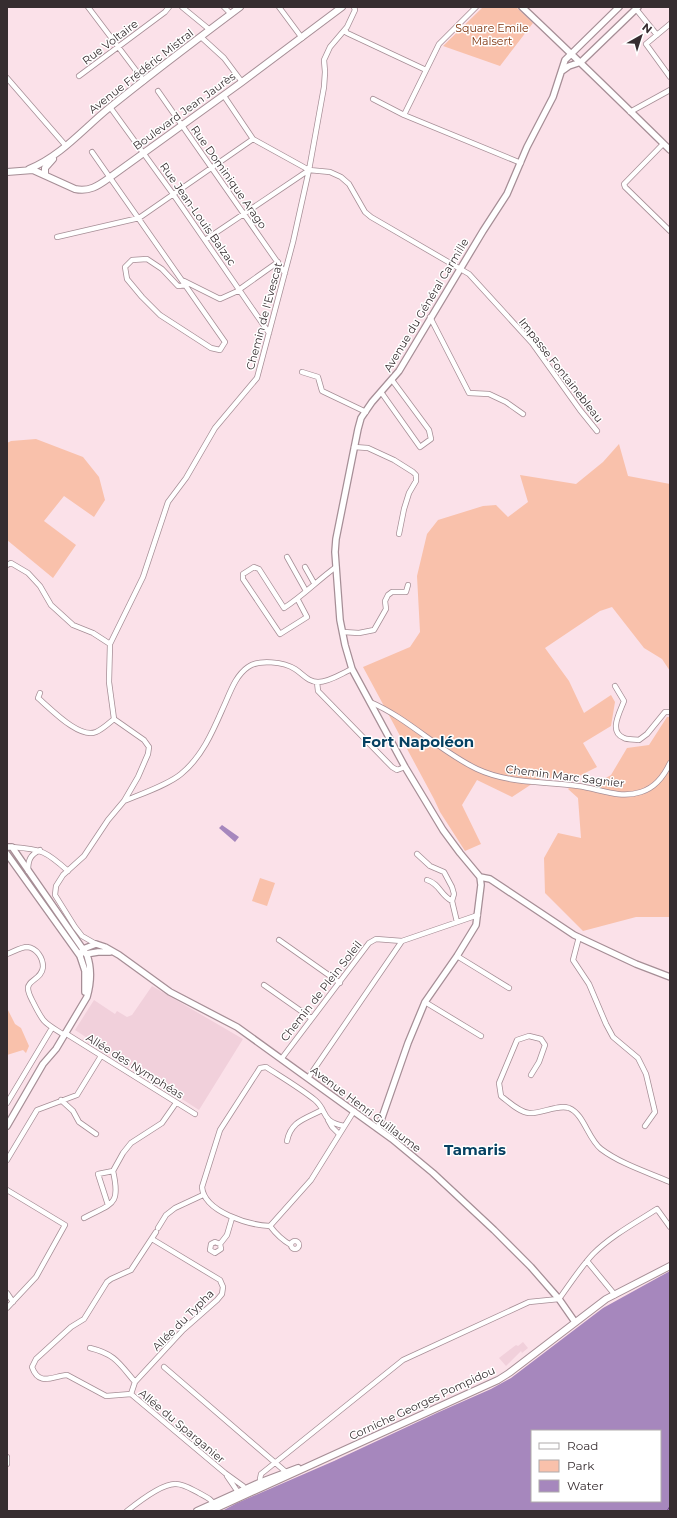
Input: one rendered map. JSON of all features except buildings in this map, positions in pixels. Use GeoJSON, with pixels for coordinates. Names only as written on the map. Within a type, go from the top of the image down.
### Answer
{"type":"FeatureCollection","features":[{"type":"Feature","properties":{"kind":"main road","name":"Avenue Frédéric Mistral"},"geometry":{"type":"LineString","coordinates":[[28,169],[45,162],[56,154],[110,107],[240,7]]}},
{"type":"Feature","properties":{"kind":"main road","name":"Boulevard Jean Jaurès"},"geometry":{"type":"LineString","coordinates":[[28,169],[45,175],[67,187],[81,190],[92,189],[110,178],[224,96],[340,8]]}},
{"type":"Feature","properties":{"kind":"main road","name":"Avenue Frédéric Mistral"},"geometry":{"type":"LineString","coordinates":[[45,175],[45,168],[56,154]]}},
{"type":"Feature","properties":{"kind":"main road"},"geometry":{"type":"LineString","coordinates":[[7,172],[28,169]]}},
{"type":"Feature","properties":{"kind":"main road","name":"Corniche Georges Pompidou"},"geometry":{"type":"LineString","coordinates":[[197,1511],[293,1474],[309,1465],[498,1380],[599,1304],[615,1294],[670,1266]]}},
{"type":"Feature","properties":{"kind":"main road","name":"Corniche Georges Pompidou"},"geometry":{"type":"LineString","coordinates":[[262,1485],[286,1472],[309,1465]]}},
{"type":"Feature","properties":{"kind":"main road","name":"Corniche Georges Pompidou"},"geometry":{"type":"LineString","coordinates":[[210,1511],[215,1505]]}},
{"type":"Feature","properties":{"kind":"street"},"geometry":{"type":"LineString","coordinates":[[88,7],[144,81]]}},
{"type":"Feature","properties":{"kind":"street","name":"Rue Voltaire"},"geometry":{"type":"LineString","coordinates":[[79,76],[165,12],[169,7]]}},
{"type":"Feature","properties":{"kind":"street"},"geometry":{"type":"LineString","coordinates":[[182,7],[210,30]]}},
{"type":"Feature","properties":{"kind":"street"},"geometry":{"type":"LineString","coordinates":[[224,7],[231,14]]}},
{"type":"Feature","properties":{"kind":"street"},"geometry":{"type":"LineString","coordinates":[[279,7],[302,38]]}},
{"type":"Feature","properties":{"kind":"street"},"geometry":{"type":"LineString","coordinates":[[404,115],[439,44],[476,7]]}},
{"type":"Feature","properties":{"kind":"street"},"geometry":{"type":"LineString","coordinates":[[522,7],[572,53],[670,150]]}},
{"type":"Feature","properties":{"kind":"street","name":"Avenue du Général Carmille"},"geometry":{"type":"LineString","coordinates":[[480,877],[442,830],[405,767],[352,669],[343,632],[336,567],[336,539],[359,424],[381,392],[392,380],[507,194],[552,98],[566,60],[619,7]]}},
{"type":"Feature","properties":{"kind":"street","name":"Chemin de l'Evescat"},"geometry":{"type":"LineString","coordinates":[[114,718],[109,682],[110,644],[143,577],[168,502],[186,478],[215,428],[257,378],[285,273],[309,170],[324,87],[324,60],[330,47],[345,30],[355,8]]}},
{"type":"Feature","properties":{"kind":"street"},"geometry":{"type":"LineString","coordinates":[[561,71],[569,66],[581,62],[636,8],[657,35]]}},
{"type":"Feature","properties":{"kind":"street"},"geometry":{"type":"LineString","coordinates":[[670,26],[646,44],[670,77]]}},
{"type":"Feature","properties":{"kind":"street"},"geometry":{"type":"LineString","coordinates":[[345,30],[347,33],[426,70]]}},
{"type":"Feature","properties":{"kind":"street"},"geometry":{"type":"LineString","coordinates":[[201,37],[224,58],[242,82]]}},
{"type":"Feature","properties":{"kind":"street"},"geometry":{"type":"LineString","coordinates":[[7,78],[66,146]]}},
{"type":"Feature","properties":{"kind":"street"},"geometry":{"type":"LineString","coordinates":[[630,112],[670,90]]}},
{"type":"Feature","properties":{"kind":"street","name":"Rue Dominique Arago"},"geometry":{"type":"LineString","coordinates":[[158,91],[285,273]]}},
{"type":"Feature","properties":{"kind":"street"},"geometry":{"type":"LineString","coordinates":[[206,240],[309,170],[253,139],[224,96]]}},
{"type":"Feature","properties":{"kind":"street"},"geometry":{"type":"LineString","coordinates":[[373,100],[404,115],[521,163]]}},
{"type":"Feature","properties":{"kind":"street","name":"Rue Jean-Louis Balzac"},"geometry":{"type":"LineString","coordinates":[[110,107],[206,240],[269,333]]}},
{"type":"Feature","properties":{"kind":"street"},"geometry":{"type":"LineString","coordinates":[[57,237],[139,218],[253,139]]}},
{"type":"Feature","properties":{"kind":"street"},"geometry":{"type":"LineString","coordinates":[[664,144],[624,184],[670,231]]}},
{"type":"Feature","properties":{"kind":"street"},"geometry":{"type":"LineString","coordinates":[[92,152],[139,218],[225,342],[220,350],[211,348],[160,315],[142,298],[127,279],[125,267],[132,260],[147,259],[162,269],[178,286],[184,283]]}},
{"type":"Feature","properties":{"kind":"street","name":"Impasse Fontainebleau"},"geometry":{"type":"LineString","coordinates":[[309,170],[330,172],[341,178],[349,184],[365,212],[371,217],[469,274],[532,343],[597,431]]}},
{"type":"Feature","properties":{"kind":"street"},"geometry":{"type":"LineString","coordinates":[[184,283],[220,299],[240,290],[278,262]]}},
{"type":"Feature","properties":{"kind":"street"},"geometry":{"type":"LineString","coordinates":[[430,317],[469,393],[489,394],[506,402],[523,414]]}},
{"type":"Feature","properties":{"kind":"street"},"geometry":{"type":"LineString","coordinates":[[302,372],[318,377],[322,391],[366,412]]}},
{"type":"Feature","properties":{"kind":"street"},"geometry":{"type":"LineString","coordinates":[[381,392],[420,447],[431,439],[429,430],[392,380]]}},
{"type":"Feature","properties":{"kind":"street"},"geometry":{"type":"LineString","coordinates":[[354,447],[368,448],[394,460],[416,475],[416,481],[409,493],[404,509],[399,534]]}},
{"type":"Feature","properties":{"kind":"street"},"geometry":{"type":"LineString","coordinates":[[287,557],[306,591]]}},
{"type":"Feature","properties":{"kind":"street"},"geometry":{"type":"LineString","coordinates":[[7,565],[11,563],[28,573],[40,586],[52,605],[73,625],[93,633],[110,644]]}},
{"type":"Feature","properties":{"kind":"street"},"geometry":{"type":"LineString","coordinates":[[298,600],[307,617],[280,634],[243,579],[243,574],[254,567],[259,569],[284,608],[298,600],[314,583],[336,567]]}},
{"type":"Feature","properties":{"kind":"street"},"geometry":{"type":"LineString","coordinates":[[305,567],[314,583]]}},
{"type":"Feature","properties":{"kind":"street"},"geometry":{"type":"LineString","coordinates":[[343,632],[359,633],[374,630],[386,609],[385,601],[388,595],[392,592],[406,592],[408,585]]}},
{"type":"Feature","properties":{"kind":"street"},"geometry":{"type":"LineString","coordinates":[[124,801],[160,786],[180,775],[191,765],[207,742],[237,679],[249,666],[264,662],[288,666],[295,668],[310,680],[317,682],[324,682],[352,669]]}},
{"type":"Feature","properties":{"kind":"street"},"geometry":{"type":"LineString","coordinates":[[317,682],[318,691],[392,767],[397,770],[405,767]]}},
{"type":"Feature","properties":{"kind":"street"},"geometry":{"type":"LineString","coordinates":[[615,686],[624,701],[615,725],[619,735],[624,738],[640,740],[647,734],[665,712],[670,712]]}},
{"type":"Feature","properties":{"kind":"street"},"geometry":{"type":"LineString","coordinates":[[10,847],[40,850],[51,856],[68,871],[84,856],[108,820],[124,801],[138,777],[148,754],[149,747],[144,740],[114,718],[96,732],[85,733],[75,729],[38,698],[40,693]]}},
{"type":"Feature","properties":{"kind":"street","name":"Chemin Marc Sagnier"},"geometry":{"type":"LineString","coordinates":[[370,702],[382,707],[466,764],[495,776],[513,780],[580,786],[617,795],[627,794],[641,792],[652,786],[664,775],[670,763]]}},
{"type":"Feature","properties":{"kind":"street"},"geometry":{"type":"LineString","coordinates":[[10,847],[28,871],[81,952],[85,972],[86,988],[74,1018]]}},
{"type":"Feature","properties":{"kind":"street"},"geometry":{"type":"LineString","coordinates":[[28,871],[28,860],[34,853],[40,850]]}},
{"type":"Feature","properties":{"kind":"street"},"geometry":{"type":"LineString","coordinates":[[7,854],[44,905],[81,952],[87,955],[98,952],[113,952]]}},
{"type":"Feature","properties":{"kind":"street"},"geometry":{"type":"LineString","coordinates":[[417,854],[430,866],[444,872],[454,894],[452,901],[457,922]]}},
{"type":"Feature","properties":{"kind":"street","name":"Avenue Henri Guillaume"},"geometry":{"type":"LineString","coordinates":[[68,871],[63,874],[56,886],[55,895],[82,936],[113,952],[155,982],[187,1001],[237,1027],[282,1058],[378,1129],[433,1173],[494,1230],[531,1267],[559,1299],[575,1322]]}},
{"type":"Feature","properties":{"kind":"street"},"geometry":{"type":"LineString","coordinates":[[378,1129],[408,1043],[425,1002],[458,956],[476,925],[482,885],[480,877],[490,879],[579,937],[636,964],[670,977]]}},
{"type":"Feature","properties":{"kind":"street"},"geometry":{"type":"LineString","coordinates":[[427,880],[435,882],[447,898],[452,901]]}},
{"type":"Feature","properties":{"kind":"street"},"geometry":{"type":"LineString","coordinates":[[308,1078],[402,940],[478,915]]}},
{"type":"Feature","properties":{"kind":"street"},"geometry":{"type":"LineString","coordinates":[[579,937],[573,960],[589,984],[613,1038],[638,1058],[646,1074],[655,1112],[646,1126]]}},
{"type":"Feature","properties":{"kind":"street","name":"Chemin de Plein Soleil"},"geometry":{"type":"LineString","coordinates":[[282,1058],[369,943],[376,939],[402,940]]}},
{"type":"Feature","properties":{"kind":"street"},"geometry":{"type":"LineString","coordinates":[[279,940],[340,982]]}},
{"type":"Feature","properties":{"kind":"street"},"geometry":{"type":"LineString","coordinates":[[81,952],[96,944]]}},
{"type":"Feature","properties":{"kind":"street","name":"Allée des Nymphéas"},"geometry":{"type":"LineString","coordinates":[[7,954],[26,947],[33,949],[39,954],[43,968],[37,979],[27,986],[28,992],[42,1020],[52,1028],[65,1034],[195,1114]]}},
{"type":"Feature","properties":{"kind":"street"},"geometry":{"type":"LineString","coordinates":[[7,1126],[43,1064],[56,1049],[87,997],[90,988],[91,970],[87,955]]}},
{"type":"Feature","properties":{"kind":"street"},"geometry":{"type":"LineString","coordinates":[[458,956],[509,988]]}},
{"type":"Feature","properties":{"kind":"street"},"geometry":{"type":"LineString","coordinates":[[264,985],[311,1018]]}},
{"type":"Feature","properties":{"kind":"street"},"geometry":{"type":"LineString","coordinates":[[425,1002],[481,1036]]}},
{"type":"Feature","properties":{"kind":"street"},"geometry":{"type":"LineString","coordinates":[[7,1103],[52,1028]]}},
{"type":"Feature","properties":{"kind":"street"},"geometry":{"type":"LineString","coordinates":[[531,1075],[539,1062],[545,1045],[541,1039],[529,1036],[517,1040],[499,1083],[501,1096],[519,1110],[530,1113],[567,1108],[575,1112],[587,1133],[599,1148],[617,1159],[670,1182]]}},
{"type":"Feature","properties":{"kind":"street"},"geometry":{"type":"LineString","coordinates":[[7,1160],[37,1110],[76,1095],[101,1056]]}},
{"type":"Feature","properties":{"kind":"street"},"geometry":{"type":"LineString","coordinates":[[339,1134],[332,1127],[317,1102],[266,1067],[260,1068],[220,1130],[202,1187],[203,1195],[208,1203],[232,1218],[262,1226],[270,1226],[311,1180],[354,1111]]}},
{"type":"Feature","properties":{"kind":"street"},"geometry":{"type":"LineString","coordinates":[[61,1100],[73,1111],[78,1122],[96,1134]]}},
{"type":"Feature","properties":{"kind":"street"},"geometry":{"type":"LineString","coordinates":[[84,1218],[108,1205],[116,1198],[117,1188],[113,1171],[123,1153],[131,1143],[162,1123],[176,1103]]}},
{"type":"Feature","properties":{"kind":"street"},"geometry":{"type":"LineString","coordinates":[[287,1141],[294,1124],[322,1110]]}},
{"type":"Feature","properties":{"kind":"street"},"geometry":{"type":"LineString","coordinates":[[327,1119],[335,1124],[344,1126]]}},
{"type":"Feature","properties":{"kind":"street"},"geometry":{"type":"LineString","coordinates":[[108,1205],[98,1174],[113,1171]]}},
{"type":"Feature","properties":{"kind":"street"},"geometry":{"type":"LineString","coordinates":[[7,1190],[65,1225],[36,1277],[7,1308]]}},
{"type":"Feature","properties":{"kind":"street"},"geometry":{"type":"LineString","coordinates":[[152,1239],[166,1215],[175,1208],[203,1195]]}},
{"type":"Feature","properties":{"kind":"street"},"geometry":{"type":"LineString","coordinates":[[262,1485],[260,1477],[261,1474],[403,1360],[529,1302],[559,1299],[587,1261],[608,1240],[657,1209],[670,1227]]}},
{"type":"Feature","properties":{"kind":"street"},"geometry":{"type":"LineString","coordinates":[[220,1244],[227,1235],[232,1218]]}},
{"type":"Feature","properties":{"kind":"street"},"geometry":{"type":"LineString","coordinates":[[270,1226],[275,1233],[291,1245]]}},
{"type":"Feature","properties":{"kind":"street","name":"Allée du Typha"},"geometry":{"type":"LineString","coordinates":[[131,1394],[135,1382],[183,1330],[217,1300],[222,1294],[224,1287],[220,1280],[152,1239]]}},
{"type":"Feature","properties":{"kind":"street","name":"Allée du Sparganier"},"geometry":{"type":"LineString","coordinates":[[152,1239],[131,1270],[107,1282],[84,1320],[71,1327],[36,1359],[32,1367],[37,1376],[42,1379],[49,1380],[67,1375],[106,1396],[131,1394],[225,1473],[243,1486],[246,1491]]}},
{"type":"Feature","properties":{"kind":"street"},"geometry":{"type":"LineString","coordinates":[[587,1261],[615,1294]]}},
{"type":"Feature","properties":{"kind":"street"},"geometry":{"type":"LineString","coordinates":[[7,1293],[13,1302]]}},
{"type":"Feature","properties":{"kind":"street"},"geometry":{"type":"LineString","coordinates":[[90,1348],[104,1351],[113,1357],[135,1382]]}},
{"type":"Feature","properties":{"kind":"street"},"geometry":{"type":"LineString","coordinates":[[164,1367],[286,1472]]}},
{"type":"Feature","properties":{"kind":"street"},"geometry":{"type":"LineString","coordinates":[[7,1457],[7,1464]]}},
{"type":"Feature","properties":{"kind":"street","name":"Allée du Sparganier"},"geometry":{"type":"LineString","coordinates":[[225,1473],[239,1494]]}},
{"type":"Feature","properties":{"kind":"street"},"geometry":{"type":"LineString","coordinates":[[127,1511],[143,1499],[173,1483],[184,1485],[212,1500],[215,1505]]}},
{"type":"Feature","properties":{"kind":"shaded area"},"geometry":{"type":"Polygon","coordinates":[[[152,986],[243,1039],[199,1110],[75,1030],[94,1000],[115,1014],[117,1011],[127,1017],[132,1015],[152,986]]]}},
{"type":"Feature","properties":{"kind":"shaded area"},"geometry":{"type":"Polygon","coordinates":[[[523,1342],[528,1348],[522,1353],[521,1351],[506,1366],[499,1358],[516,1345],[518,1346],[523,1342]]]}},
{"type":"Feature","properties":{"kind":"green space","name":"Square Emile Malsert"},"geometry":{"type":"Polygon","coordinates":[[[483,7],[516,7],[533,23],[500,66],[443,46],[483,7]]]}},
{"type":"Feature","properties":{"kind":"green space"},"geometry":{"type":"Polygon","coordinates":[[[36,439],[83,457],[99,477],[105,500],[94,517],[64,496],[44,521],[76,545],[53,578],[7,540],[7,443],[11,441],[36,439]]]}},
{"type":"Feature","properties":{"kind":"green space"},"geometry":{"type":"Polygon","coordinates":[[[619,444],[628,476],[670,484],[670,671],[662,659],[644,648],[612,607],[600,611],[545,648],[569,681],[584,713],[611,695],[615,702],[611,726],[583,743],[597,767],[575,778],[541,778],[512,797],[477,780],[462,805],[481,844],[465,851],[440,812],[363,667],[410,647],[420,632],[417,576],[427,534],[438,520],[483,506],[496,505],[508,517],[528,502],[520,475],[576,484],[603,462],[619,444]]]}},
{"type":"Feature","properties":{"kind":"green space"},"geometry":{"type":"Polygon","coordinates":[[[667,717],[670,717],[670,917],[636,917],[583,931],[545,893],[544,858],[558,833],[581,838],[578,798],[568,789],[570,787],[586,790],[611,775],[627,748],[649,745],[667,717]]]}},
{"type":"Feature","properties":{"kind":"green space"},"geometry":{"type":"Polygon","coordinates":[[[260,878],[275,883],[267,906],[252,901],[260,878]]]}},
{"type":"Feature","properties":{"kind":"green space"},"geometry":{"type":"Polygon","coordinates":[[[7,1008],[15,1024],[21,1028],[29,1046],[26,1053],[23,1050],[7,1055],[7,1008]]]}},
{"type":"Feature","properties":{"kind":"water"},"geometry":{"type":"Polygon","coordinates":[[[222,825],[239,837],[235,842],[219,828],[222,825]]]}},
{"type":"Feature","properties":{"kind":"water"},"geometry":{"type":"Polygon","coordinates":[[[670,1271],[670,1511],[222,1511],[491,1389],[511,1378],[603,1308],[670,1271]]]}},
{"type":"Feature","properties":{"kind":"ferry route"},"geometry":{"type":"LineString","coordinates":[[667,1511],[670,1506]]}},
{"type":"Feature","properties":{"kind":"district","name":"Fort Napoléon"},"geometry":{"type":"Point","coordinates":[418,741]}},
{"type":"Feature","properties":{"kind":"district","name":"Tamaris"},"geometry":{"type":"Point","coordinates":[475,1149]}}]}
